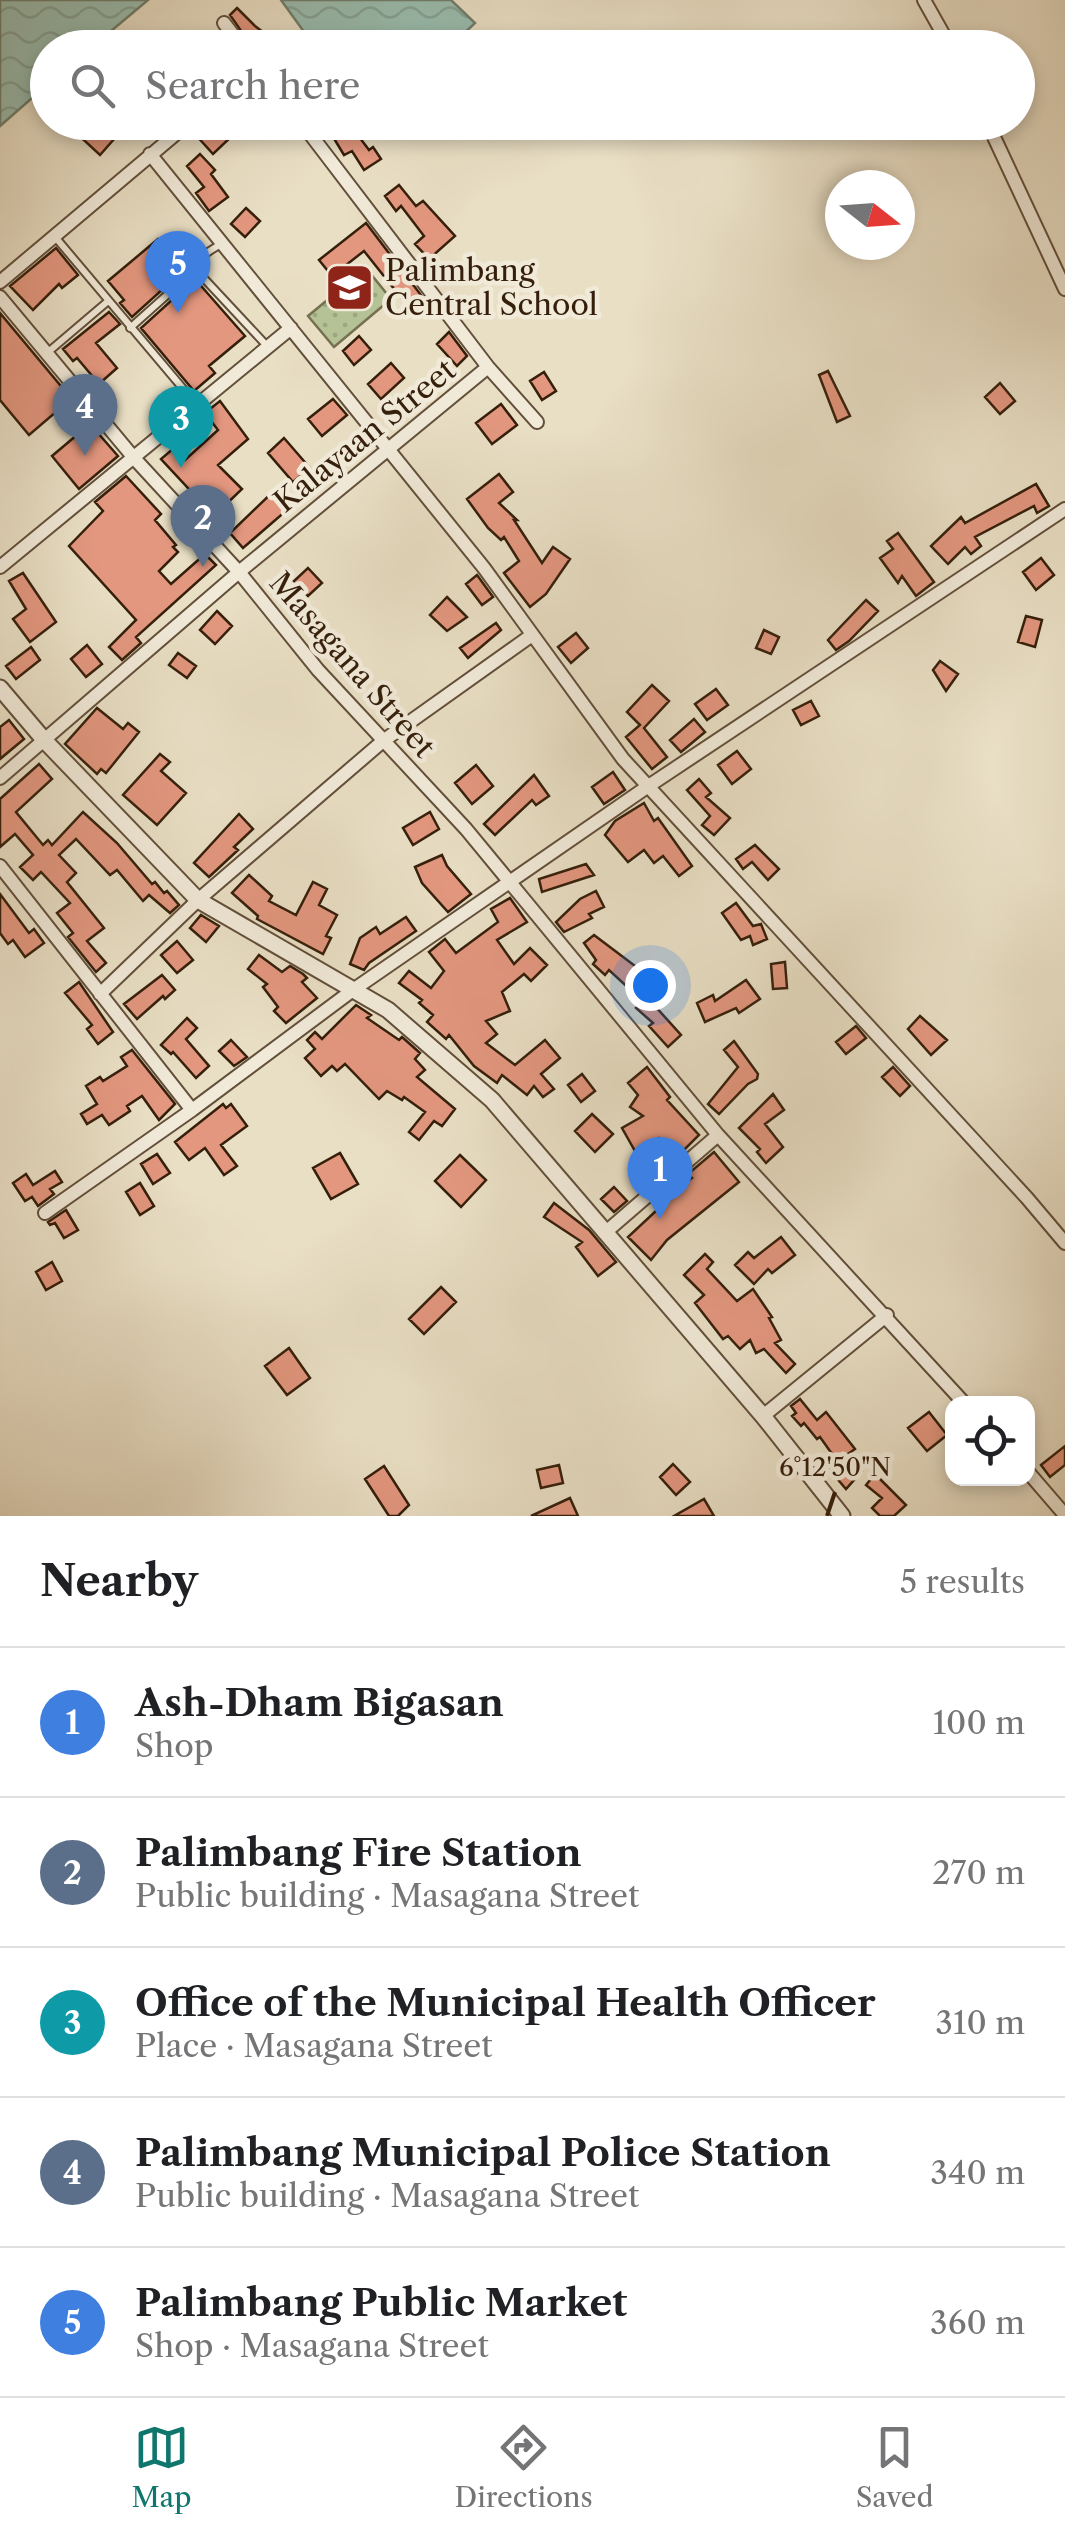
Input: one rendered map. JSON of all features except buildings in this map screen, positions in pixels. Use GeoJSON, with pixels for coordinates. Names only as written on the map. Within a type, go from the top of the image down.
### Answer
{"type":"FeatureCollection","features":[{"type":"Feature","properties":{"kind":"street"},"geometry":{"type":"LineString","coordinates":[[924,0],[941,30]]}},
{"type":"Feature","properties":{"kind":"street"},"geometry":{"type":"LineString","coordinates":[[224,23],[229,30]]}},
{"type":"Feature","properties":{"kind":"street"},"geometry":{"type":"LineString","coordinates":[[0,282],[168,140]]}},
{"type":"Feature","properties":{"kind":"street"},"geometry":{"type":"LineString","coordinates":[[315,140],[488,368],[537,422]]}},
{"type":"Feature","properties":{"kind":"street"},"geometry":{"type":"LineString","coordinates":[[995,140],[1065,289]]}},
{"type":"Feature","properties":{"kind":"street"},"geometry":{"type":"LineString","coordinates":[[150,154],[388,447],[647,787],[1065,1243]]}},
{"type":"Feature","properties":{"kind":"street","name":"Masagana Street"},"geometry":{"type":"LineString","coordinates":[[0,297],[134,458],[239,572],[318,670],[466,829],[718,1136],[958,1396]]}},
{"type":"Feature","properties":{"kind":"street"},"geometry":{"type":"LineString","coordinates":[[0,567],[291,328]]}},
{"type":"Feature","properties":{"kind":"street","name":"Kalayaan Street"},"geometry":{"type":"LineString","coordinates":[[0,778],[239,572],[488,368]]}},
{"type":"Feature","properties":{"kind":"street"},"geometry":{"type":"LineString","coordinates":[[45,1213],[354,990],[647,787],[1065,509]]}},
{"type":"Feature","properties":{"kind":"street"},"geometry":{"type":"LineString","coordinates":[[100,994],[198,900],[383,742],[532,635]]}},
{"type":"Feature","properties":{"kind":"street"},"geometry":{"type":"LineString","coordinates":[[0,688],[156,860],[198,900],[388,1010],[492,1100],[763,1416],[842,1516]]}},
{"type":"Feature","properties":{"kind":"street"},"geometry":{"type":"LineString","coordinates":[[0,866],[192,1110]]}},
{"type":"Feature","properties":{"kind":"street"},"geometry":{"type":"LineString","coordinates":[[606,1232],[718,1136]]}},
{"type":"Feature","properties":{"kind":"street"},"geometry":{"type":"LineString","coordinates":[[763,1416],[887,1315]]}},
{"type":"Feature","properties":{"kind":"street"},"geometry":{"type":"LineString","coordinates":[[1035,1480],[1065,1515]]}},
{"type":"Feature","properties":{"kind":"lane"},"geometry":{"type":"LineString","coordinates":[[55,237],[198,407]]}},
{"type":"Feature","properties":{"kind":"lane"},"geometry":{"type":"LineString","coordinates":[[130,328],[197,268],[200,258],[222,243]]}},
{"type":"Feature","properties":{"kind":"lane"},"geometry":{"type":"LineString","coordinates":[[197,268],[269,348]]}},
{"type":"Feature","properties":{"kind":"lane"},"geometry":{"type":"LineString","coordinates":[[46,353],[108,302]]}},
{"type":"Feature","properties":{"kind":"shaded area"},"geometry":{"type":"Polygon","coordinates":[[[366,268],[391,299],[334,347],[308,316],[366,268]]]}},
{"type":"Feature","properties":{"kind":"water"},"geometry":{"type":"Polygon","coordinates":[[[0,0],[148,0],[112,30],[30,30],[30,100],[0,126],[0,0]]]}},
{"type":"Feature","properties":{"kind":"water"},"geometry":{"type":"Polygon","coordinates":[[[281,0],[451,0],[475,23],[468,30],[303,30],[281,0]]]}},
{"type":"Feature","properties":{"kind":"place","name":"Palimbang Central School"},"geometry":{"type":"Point","coordinates":[350,288]}},
{"type":"Feature","properties":{"kind":"place","name":"Palimbang Public Market"},"geometry":{"type":"Point","coordinates":[178,313]}},
{"type":"Feature","properties":{"kind":"place","name":"Palimbang Municipal Police Station"},"geometry":{"type":"Point","coordinates":[85,456]}},
{"type":"Feature","properties":{"kind":"place","name":"Office of the Municipal Health Officer"},"geometry":{"type":"Point","coordinates":[181,468]}},
{"type":"Feature","properties":{"kind":"place","name":"Palimbang Fire Station"},"geometry":{"type":"Point","coordinates":[203,567]}},
{"type":"Feature","properties":{"kind":"place","name":"Ash-Dham Bigasan"},"geometry":{"type":"Point","coordinates":[660,1219]}}]}
